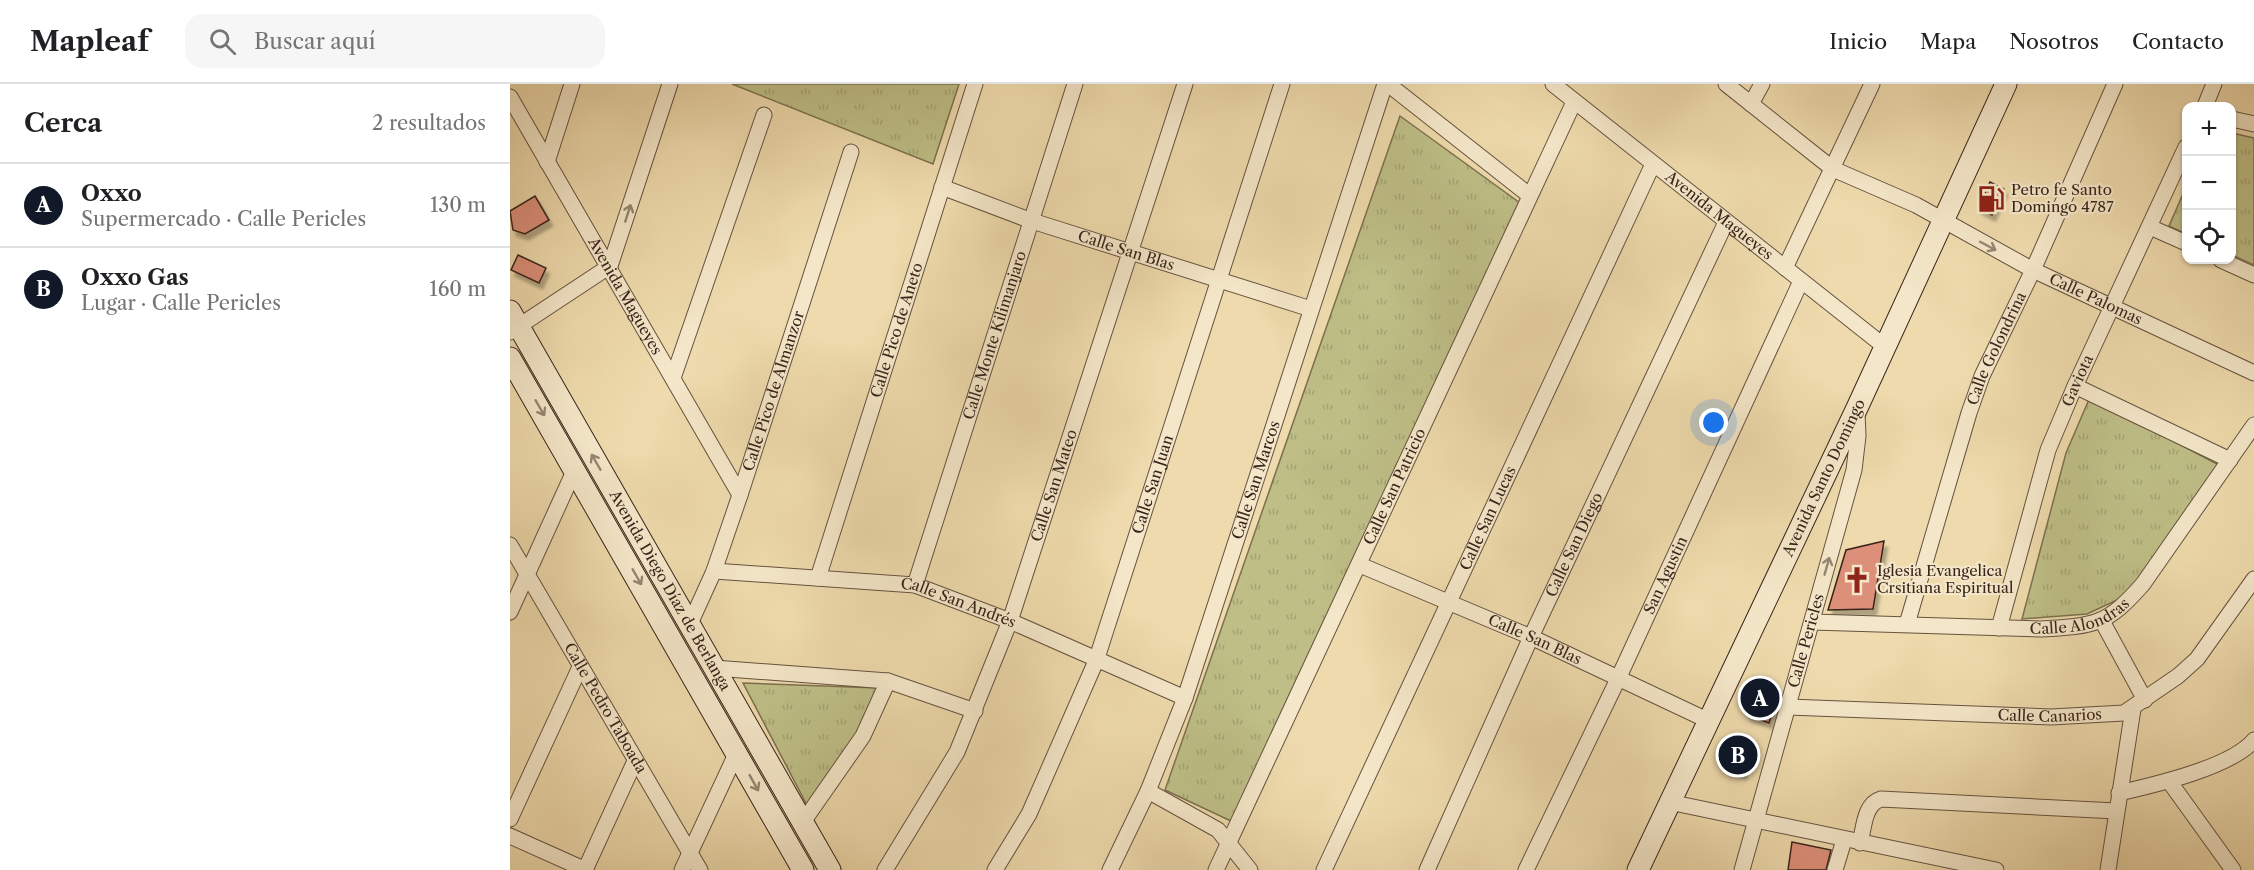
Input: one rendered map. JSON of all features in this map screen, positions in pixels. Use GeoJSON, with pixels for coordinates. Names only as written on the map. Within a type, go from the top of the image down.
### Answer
{"type":"FeatureCollection","features":[{"type":"Feature","properties":{"kind":"main road","name":"Avenida Santo Domingo"},"geometry":{"type":"LineString","coordinates":[[1638,870],[1707,720],[1857,408],[2006,84]]}},
{"type":"Feature","properties":{"kind":"main road","name":"Avenida Diego Díaz de Berlanga"},"geometry":{"type":"LineString","coordinates":[[513,324],[830,870]]}},
{"type":"Feature","properties":{"kind":"main road","name":"Avenida Diego Díaz de Berlanga"},"geometry":{"type":"LineString","coordinates":[[510,358],[803,870]]}},
{"type":"Feature","properties":{"kind":"street"},"geometry":{"type":"LineString","coordinates":[[547,162],[572,84]]}},
{"type":"Feature","properties":{"kind":"street"},"geometry":{"type":"LineString","coordinates":[[513,324],[608,268],[670,84]]}},
{"type":"Feature","properties":{"kind":"street","name":"Calle Pico de Aneto"},"geometry":{"type":"LineString","coordinates":[[818,578],[975,84]]}},
{"type":"Feature","properties":{"kind":"street","name":"Calle Monte Kilimanjaro"},"geometry":{"type":"LineString","coordinates":[[915,585],[1029,220],[1075,84]]}},
{"type":"Feature","properties":{"kind":"street","name":"Calle San Mateo"},"geometry":{"type":"LineString","coordinates":[[885,870],[957,752],[1010,621],[1185,84]]}},
{"type":"Feature","properties":{"kind":"street","name":"Calle San Juan"},"geometry":{"type":"LineString","coordinates":[[995,870],[1029,814],[1096,661],[1282,84]]}},
{"type":"Feature","properties":{"kind":"street"},"geometry":{"type":"LineString","coordinates":[[1387,84],[1529,195]]}},
{"type":"Feature","properties":{"kind":"street","name":"Calle San Marcos"},"geometry":{"type":"LineString","coordinates":[[1110,870],[1148,791],[1185,698],[1311,309],[1387,84]]}},
{"type":"Feature","properties":{"kind":"street","name":"Avenida Magueyes"},"geometry":{"type":"LineString","coordinates":[[1553,84],[1884,346]]}},
{"type":"Feature","properties":{"kind":"street","name":"Calle Palomas"},"geometry":{"type":"LineString","coordinates":[[1726,84],[1833,169],[1916,205],[2033,270],[2254,373]]}},
{"type":"Feature","properties":{"kind":"street"},"geometry":{"type":"LineString","coordinates":[[1751,104],[1762,84]]}},
{"type":"Feature","properties":{"kind":"street"},"geometry":{"type":"LineString","coordinates":[[1785,268],[1872,84]]}},
{"type":"Feature","properties":{"kind":"street","name":"Calle Golondrina"},"geometry":{"type":"LineString","coordinates":[[1907,624],[1968,413],[1982,376],[2033,270],[2115,84]]}},
{"type":"Feature","properties":{"kind":"street"},"geometry":{"type":"LineString","coordinates":[[2207,102],[2214,84]]}},
{"type":"Feature","properties":{"kind":"street","name":"Avenida Magueyes"},"geometry":{"type":"LineString","coordinates":[[510,97],[740,495]]}},
{"type":"Feature","properties":{"kind":"street","name":"Calle San Patricio"},"geometry":{"type":"LineString","coordinates":[[1216,870],[1574,102]]}},
{"type":"Feature","properties":{"kind":"street"},"geometry":{"type":"LineString","coordinates":[[673,378],[764,115]]}},
{"type":"Feature","properties":{"kind":"street"},"geometry":{"type":"LineString","coordinates":[[2236,120],[2254,124]]}},
{"type":"Feature","properties":{"kind":"street","name":"Calle Pico de Almanzor"},"geometry":{"type":"LineString","coordinates":[[689,626],[714,571],[851,153]]}},
{"type":"Feature","properties":{"kind":"street","name":"Gaviota"},"geometry":{"type":"LineString","coordinates":[[1999,628],[2042,471],[2075,386],[2183,156]]}},
{"type":"Feature","properties":{"kind":"street","name":"Calle San Lucas"},"geometry":{"type":"LineString","coordinates":[[1324,870],[1653,164]]}},
{"type":"Feature","properties":{"kind":"street","name":"Calle San Blas"},"geometry":{"type":"LineString","coordinates":[[942,187],[1029,220],[1311,309]]}},
{"type":"Feature","properties":{"kind":"street","name":"Calle San Diego"},"geometry":{"type":"LineString","coordinates":[[1427,870],[1531,637],[1726,222]]}},
{"type":"Feature","properties":{"kind":"street"},"geometry":{"type":"LineString","coordinates":[[2150,227],[2182,241]]}},
{"type":"Feature","properties":{"kind":"street"},"geometry":{"type":"LineString","coordinates":[[2230,264],[2254,275]]}},
{"type":"Feature","properties":{"kind":"street","name":"San Agustin"},"geometry":{"type":"LineString","coordinates":[[1526,870],[1618,679],[1801,281]]}},
{"type":"Feature","properties":{"kind":"street"},"geometry":{"type":"LineString","coordinates":[[2075,386],[2230,460]]}},
{"type":"Feature","properties":{"kind":"street","name":"Calle Pericles"},"geometry":{"type":"LineString","coordinates":[[1742,870],[1854,470],[1858,436],[1857,408]]}},
{"type":"Feature","properties":{"kind":"street","name":"Calle Alondras"},"geometry":{"type":"LineString","coordinates":[[1812,622],[1999,628],[2073,627],[2102,621],[2115,614],[2143,584],[2254,425]]}},
{"type":"Feature","properties":{"kind":"street"},"geometry":{"type":"LineString","coordinates":[[510,612],[520,571],[575,469]]}},
{"type":"Feature","properties":{"kind":"street","name":"Calle Pedro Taboada"},"geometry":{"type":"LineString","coordinates":[[510,545],[520,571],[580,667],[700,870]]}},
{"type":"Feature","properties":{"kind":"street","name":"Calle San Blas"},"geometry":{"type":"LineString","coordinates":[[1360,565],[1531,637],[1707,720]]}},
{"type":"Feature","properties":{"kind":"street","name":"Calle San Andrés"},"geometry":{"type":"LineString","coordinates":[[714,571],[915,585],[1010,621],[1096,661],[1185,698]]}},
{"type":"Feature","properties":{"kind":"street","name":"Calle Canarios"},"geometry":{"type":"LineString","coordinates":[[1788,707],[2051,717],[2113,714],[2139,705],[2197,660],[2254,579]]}},
{"type":"Feature","properties":{"kind":"street"},"geometry":{"type":"LineString","coordinates":[[2102,621],[2139,705],[2119,793],[2108,870]]}},
{"type":"Feature","properties":{"kind":"street"},"geometry":{"type":"LineString","coordinates":[[510,819],[580,667]]}},
{"type":"Feature","properties":{"kind":"street"},"geometry":{"type":"LineString","coordinates":[[714,668],[888,681],[975,711]]}},
{"type":"Feature","properties":{"kind":"street"},"geometry":{"type":"LineString","coordinates":[[802,822],[863,736],[888,681]]}},
{"type":"Feature","properties":{"kind":"street"},"geometry":{"type":"LineString","coordinates":[[2119,793],[2169,781],[2252,746]]}},
{"type":"Feature","properties":{"kind":"street"},"geometry":{"type":"LineString","coordinates":[[682,870],[737,752]]}},
{"type":"Feature","properties":{"kind":"street"},"geometry":{"type":"LineString","coordinates":[[510,836],[585,870],[635,761]]}},
{"type":"Feature","properties":{"kind":"street"},"geometry":{"type":"LineString","coordinates":[[2169,781],[2233,870]]}},
{"type":"Feature","properties":{"kind":"street"},"geometry":{"type":"LineString","coordinates":[[1148,791],[1196,815],[1218,830],[1250,870]]}},
{"type":"Feature","properties":{"kind":"street"},"geometry":{"type":"LineString","coordinates":[[1860,843],[1869,808],[1874,801],[1881,799],[2116,811]]}},
{"type":"Feature","properties":{"kind":"street"},"geometry":{"type":"LineString","coordinates":[[1669,802],[1996,870]]}},
{"type":"Feature","properties":{"kind":"street"},"geometry":{"type":"LineString","coordinates":[[1835,870],[1844,840]]}},
{"type":"Feature","properties":{"kind":"green space"},"geometry":{"type":"Polygon","coordinates":[[[732,84],[959,84],[933,164],[732,84]]]}},
{"type":"Feature","properties":{"kind":"green space"},"geometry":{"type":"Polygon","coordinates":[[[1400,116],[1520,203],[1233,822],[1165,790],[1400,116]]]}},
{"type":"Feature","properties":{"kind":"green space"},"geometry":{"type":"Polygon","coordinates":[[[2236,134],[2254,138],[2254,265],[2236,257],[2236,134]]]}},
{"type":"Feature","properties":{"kind":"green space"},"geometry":{"type":"Polygon","coordinates":[[[2182,196],[2182,232],[2169,226],[2182,196]]]}},
{"type":"Feature","properties":{"kind":"green space"},"geometry":{"type":"Polygon","coordinates":[[[2090,397],[2219,465],[2128,595],[2087,614],[2022,619],[2066,453],[2090,397]]]}},
{"type":"Feature","properties":{"kind":"green space"},"geometry":{"type":"Polygon","coordinates":[[[743,683],[878,688],[866,726],[809,809],[743,683]]]}},
{"type":"Feature","properties":{"kind":"building","name":"Petro fe Santo Domingo 4787"},"geometry":{"type":"Polygon","coordinates":[[[1990,182],[2004,189],[1992,215],[1978,208],[1990,182]]]}},
{"type":"Feature","properties":{"kind":"building"},"geometry":{"type":"Polygon","coordinates":[[[535,196],[549,220],[525,234],[513,230],[510,211],[535,196]]]}},
{"type":"Feature","properties":{"kind":"building"},"geometry":{"type":"Polygon","coordinates":[[[518,255],[546,268],[539,283],[511,270],[518,255]]]}},
{"type":"Feature","properties":{"kind":"building","name":"Iglesia Evangelica Crsitiana Espiritual"},"geometry":{"type":"Polygon","coordinates":[[[1884,541],[1873,609],[1828,610],[1846,550],[1884,541]]]}},
{"type":"Feature","properties":{"kind":"building"},"geometry":{"type":"Polygon","coordinates":[[[1749,683],[1779,690],[1769,723],[1748,715],[1742,706],[1749,683]]]}},
{"type":"Feature","properties":{"kind":"building"},"geometry":{"type":"Polygon","coordinates":[[[1733,737],[1749,740],[1743,773],[1728,770],[1733,737]]]}},
{"type":"Feature","properties":{"kind":"building"},"geometry":{"type":"Polygon","coordinates":[[[1792,842],[1831,850],[1826,870],[1788,870],[1792,842]]]}},
{"type":"Feature","properties":{"kind":"place","name":"Petro fe Santo Domingo 4787"},"geometry":{"type":"Point","coordinates":[1991,199]}},
{"type":"Feature","properties":{"kind":"place","name":"Iglesia Evangelica Crsitiana Espiritual"},"geometry":{"type":"Point","coordinates":[1857,580]}},
{"type":"Feature","properties":{"kind":"place","name":"Oxxo"},"geometry":{"type":"Point","coordinates":[1760,698]}},
{"type":"Feature","properties":{"kind":"place","name":"Oxxo Gas"},"geometry":{"type":"Point","coordinates":[1738,755]}}]}
